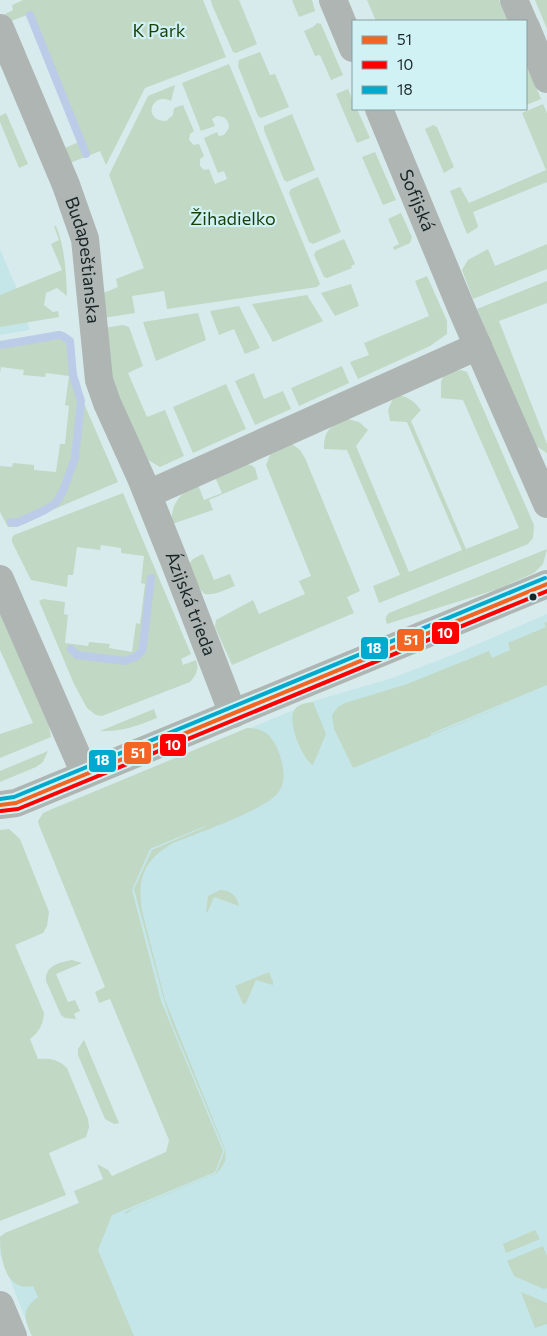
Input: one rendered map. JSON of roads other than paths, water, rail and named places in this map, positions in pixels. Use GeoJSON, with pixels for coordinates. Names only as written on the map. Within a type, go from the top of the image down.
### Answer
{"type":"FeatureCollection","features":[{"type":"Feature","properties":{"kind":"street"},"geometry":{"type":"LineString","coordinates":[[333,0],[352,46]]}},
{"type":"Feature","properties":{"kind":"street"},"geometry":{"type":"LineString","coordinates":[[514,0],[523,20]]}},
{"type":"Feature","properties":{"kind":"street","name":"Budapeštianska"},"geometry":{"type":"LineString","coordinates":[[0,28],[66,185],[84,239],[99,380],[107,403],[148,494]]}},
{"type":"Feature","properties":{"kind":"street"},"geometry":{"type":"LineString","coordinates":[[527,30],[547,78]]}},
{"type":"Feature","properties":{"kind":"street","name":"Sofijská"},"geometry":{"type":"LineString","coordinates":[[379,110],[478,346],[547,504]]}},
{"type":"Feature","properties":{"kind":"street"},"geometry":{"type":"LineString","coordinates":[[148,494],[478,346]]}},
{"type":"Feature","properties":{"kind":"street","name":"Ázijská trieda"},"geometry":{"type":"LineString","coordinates":[[148,494],[196,614],[233,714]]}},
{"type":"Feature","properties":{"kind":"street"},"geometry":{"type":"LineString","coordinates":[[0,579],[86,774]]}},
{"type":"Feature","properties":{"kind":"street"},"geometry":{"type":"LineString","coordinates":[[5,807],[547,584]]}},
{"type":"Feature","properties":{"kind":"street"},"geometry":{"type":"LineString","coordinates":[[0,1305],[13,1336]]}},
{"type":"Feature","properties":{"kind":"waterway"},"geometry":{"type":"LineString","coordinates":[[30,15],[86,154]]}},
{"type":"Feature","properties":{"kind":"waterway"},"geometry":{"type":"LineString","coordinates":[[0,345],[59,335]]}},
{"type":"Feature","properties":{"kind":"waterway"},"geometry":{"type":"LineString","coordinates":[[11,522],[21,521],[56,503],[63,491],[75,458],[81,401],[73,375],[70,341],[60,335]]}},
{"type":"Feature","properties":{"kind":"waterway"},"geometry":{"type":"LineString","coordinates":[[71,649],[77,655],[125,661],[137,656],[142,651],[143,646],[151,578]]}},
{"type":"Feature","properties":{"kind":"park label","name":"K Park"},"geometry":{"type":"Point","coordinates":[159,31]}},
{"type":"Feature","properties":{"kind":"park label","name":"Žihadielko"},"geometry":{"type":"Point","coordinates":[233,219]}}]}
